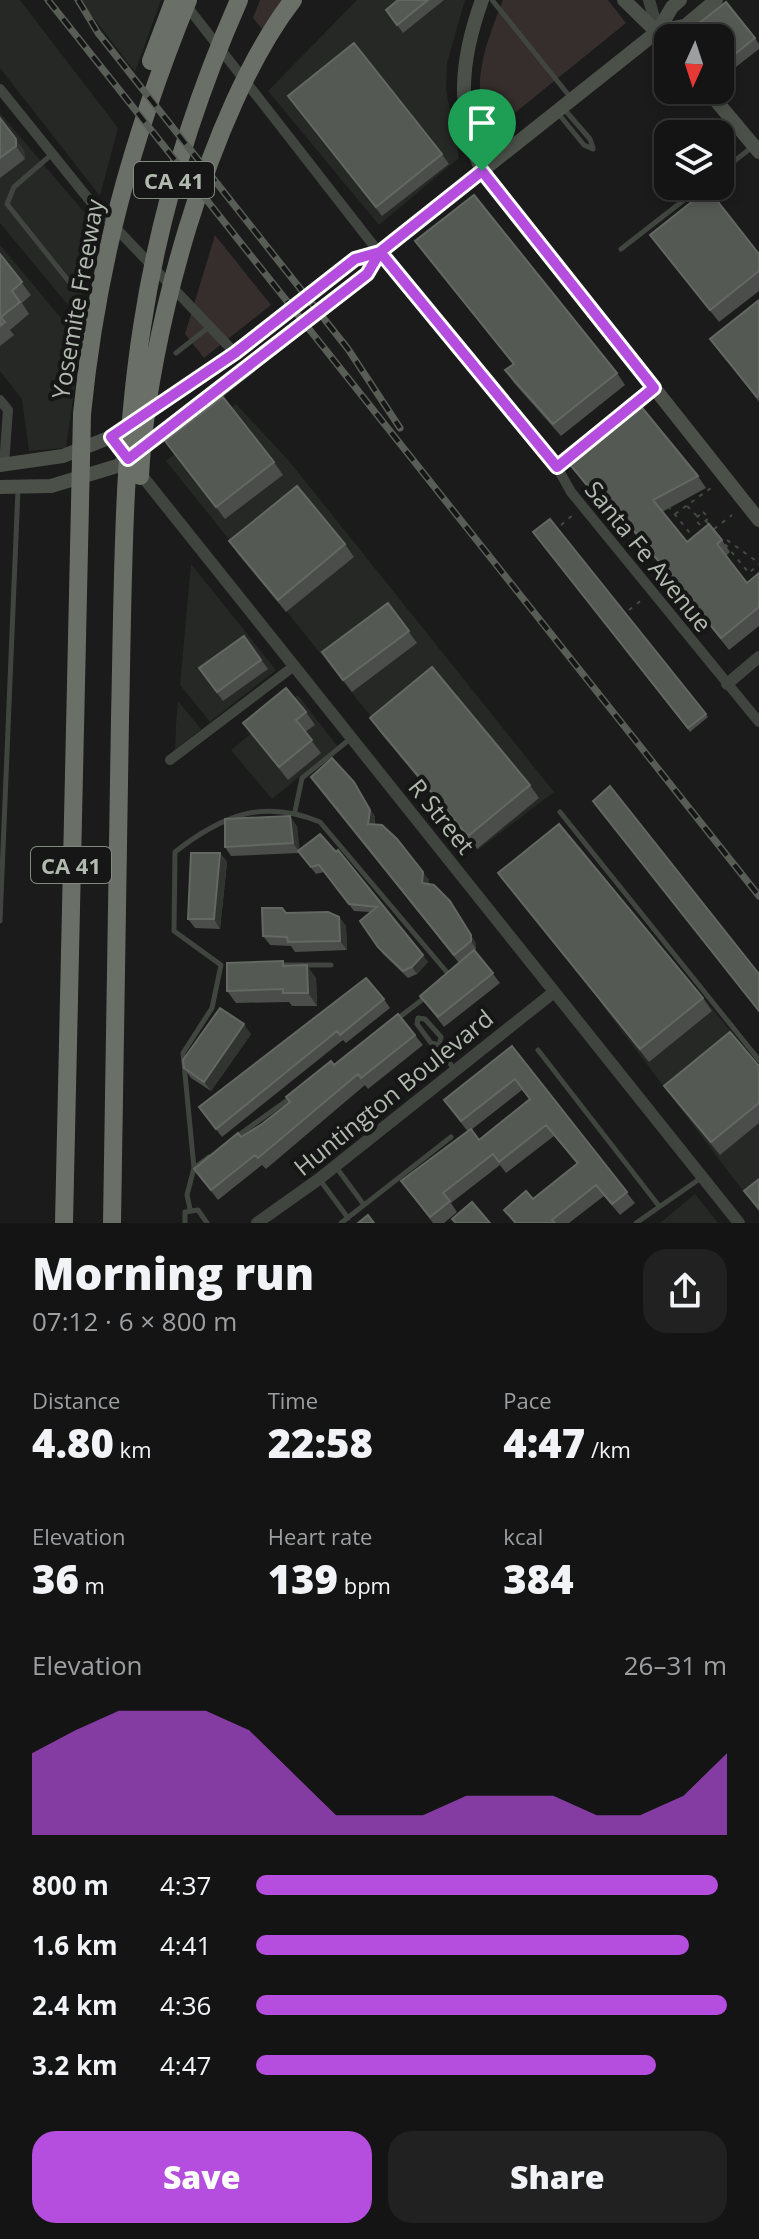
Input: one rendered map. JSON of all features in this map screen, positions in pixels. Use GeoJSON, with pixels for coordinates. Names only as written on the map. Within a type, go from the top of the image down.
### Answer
{"type":"FeatureCollection","features":[{"type":"Feature","properties":{"kind":"highway"},"geometry":{"type":"LineString","coordinates":[[133,146],[148,69],[174,0]]}},
{"type":"Feature","properties":{"kind":"highway","name":"Yosemite Freeway"},"geometry":{"type":"LineString","coordinates":[[65,1161],[76,570],[80,444],[87,359],[104,255],[133,146],[185,0]]}},
{"type":"Feature","properties":{"kind":"highway","name":"CA 41"},"geometry":{"type":"LineString","coordinates":[[112,1223],[124,563],[133,401],[151,274],[187,137],[239,0]]}},
{"type":"Feature","properties":{"kind":"highway"},"geometry":{"type":"LineString","coordinates":[[124,563],[140,486],[153,369],[181,255],[226,123],[267,38],[293,0]]}},
{"type":"Feature","properties":{"kind":"highway"},"geometry":{"type":"LineString","coordinates":[[114,1095],[122,1223]]}},
{"type":"Feature","properties":{"kind":"highway"},"geometry":{"type":"LineString","coordinates":[[57,1223],[65,1161]]}},
{"type":"Feature","properties":{"kind":"highway","name":"CA 41"},"geometry":{"type":"LineString","coordinates":[[64,1223],[65,1161]]}},
{"type":"Feature","properties":{"kind":"main road"},"geometry":{"type":"LineString","coordinates":[[482,0],[465,53],[462,100],[465,127],[482,171],[759,520]]}},
{"type":"Feature","properties":{"kind":"main road"},"geometry":{"type":"LineString","coordinates":[[624,0],[654,27]]}},
{"type":"Feature","properties":{"kind":"main road"},"geometry":{"type":"LineString","coordinates":[[662,24],[680,0]]}},
{"type":"Feature","properties":{"kind":"main road"},"geometry":{"type":"LineString","coordinates":[[687,24],[716,0]]}},
{"type":"Feature","properties":{"kind":"main road"},"geometry":{"type":"LineString","coordinates":[[0,487],[18,488],[75,481],[128,459],[367,274],[380,252],[654,34]]}},
{"type":"Feature","properties":{"kind":"main road"},"geometry":{"type":"LineString","coordinates":[[719,104],[756,149]]}},
{"type":"Feature","properties":{"kind":"main road"},"geometry":{"type":"LineString","coordinates":[[2,465],[63,456],[111,437],[235,353],[355,259],[380,252]]}},
{"type":"Feature","properties":{"kind":"street","name":"Santa Fe Avenue"},"geometry":{"type":"LineString","coordinates":[[185,0],[380,252],[557,467],[571,492],[759,722]]}},
{"type":"Feature","properties":{"kind":"street"},"geometry":{"type":"LineString","coordinates":[[649,0],[656,24]]}},
{"type":"Feature","properties":{"kind":"street"},"geometry":{"type":"LineString","coordinates":[[0,89],[91,202],[235,353]]}},
{"type":"Feature","properties":{"kind":"street"},"geometry":{"type":"LineString","coordinates":[[557,467],[654,388]]}},
{"type":"Feature","properties":{"kind":"street"},"geometry":{"type":"LineString","coordinates":[[0,400],[8,410],[2,465]]}},
{"type":"Feature","properties":{"kind":"street","name":"R Street"},"geometry":{"type":"LineString","coordinates":[[111,437],[739,1223]]}},
{"type":"Feature","properties":{"kind":"street"},"geometry":{"type":"LineString","coordinates":[[727,684],[759,657]]}},
{"type":"Feature","properties":{"kind":"street"},"geometry":{"type":"LineString","coordinates":[[170,760],[294,666]]}},
{"type":"Feature","properties":{"kind":"street","name":"Huntington Boulevard"},"geometry":{"type":"LineString","coordinates":[[257,1223],[336,1166],[554,992]]}},
{"type":"Feature","properties":{"kind":"lane"},"geometry":{"type":"LineString","coordinates":[[492,0],[590,139],[593,149],[584,145],[564,106]]}},
{"type":"Feature","properties":{"kind":"lane"},"geometry":{"type":"LineString","coordinates":[[734,163],[756,149]]}},
{"type":"Feature","properties":{"kind":"lane"},"geometry":{"type":"LineString","coordinates":[[52,154],[14,187],[7,204],[75,289]]}},
{"type":"Feature","properties":{"kind":"lane"},"geometry":{"type":"LineString","coordinates":[[621,249],[684,200]]}},
{"type":"Feature","properties":{"kind":"lane"},"geometry":{"type":"LineString","coordinates":[[176,353],[210,327]]}},
{"type":"Feature","properties":{"kind":"lane"},"geometry":{"type":"LineString","coordinates":[[0,921],[18,488]]}},
{"type":"Feature","properties":{"kind":"lane"},"geometry":{"type":"LineString","coordinates":[[295,811],[302,778],[351,738]]}},
{"type":"Feature","properties":{"kind":"lane"},"geometry":{"type":"LineString","coordinates":[[237,965],[221,965],[174,931],[175,852],[201,832],[240,813],[295,811],[320,822],[451,977]]}},
{"type":"Feature","properties":{"kind":"lane"},"geometry":{"type":"LineString","coordinates":[[560,812],[759,1060]]}},
{"type":"Feature","properties":{"kind":"lane"},"geometry":{"type":"LineString","coordinates":[[190,1209],[187,1195],[194,1168],[183,1053],[212,1008],[221,965]]}},
{"type":"Feature","properties":{"kind":"lane"},"geometry":{"type":"LineString","coordinates":[[268,965],[331,965]]}},
{"type":"Feature","properties":{"kind":"lane"},"geometry":{"type":"LineString","coordinates":[[441,985],[461,969]]}},
{"type":"Feature","properties":{"kind":"lane"},"geometry":{"type":"LineString","coordinates":[[384,1029],[431,993]]}},
{"type":"Feature","properties":{"kind":"lane"},"geometry":{"type":"LineString","coordinates":[[411,1009],[441,1037],[439,1045]]}},
{"type":"Feature","properties":{"kind":"lane"},"geometry":{"type":"LineString","coordinates":[[418,1018],[417,1024],[431,1043],[439,1045],[455,1071]]}},
{"type":"Feature","properties":{"kind":"lane"},"geometry":{"type":"LineString","coordinates":[[538,1050],[659,1206]]}},
{"type":"Feature","properties":{"kind":"lane"},"geometry":{"type":"LineString","coordinates":[[232,1140],[295,1094]]}},
{"type":"Feature","properties":{"kind":"lane"},"geometry":{"type":"LineString","coordinates":[[341,1223],[451,1137]]}},
{"type":"Feature","properties":{"kind":"lane"},"geometry":{"type":"LineString","coordinates":[[194,1168],[219,1150]]}},
{"type":"Feature","properties":{"kind":"lane"},"geometry":{"type":"LineString","coordinates":[[336,1166],[364,1205]]}},
{"type":"Feature","properties":{"kind":"lane"},"geometry":{"type":"LineString","coordinates":[[636,1223],[702,1177]]}},
{"type":"Feature","properties":{"kind":"lane"},"geometry":{"type":"LineString","coordinates":[[319,1179],[348,1218]]}},
{"type":"Feature","properties":{"kind":"lane"},"geometry":{"type":"LineString","coordinates":[[185,1223],[185,1212],[190,1209],[198,1210],[207,1223]]}},
{"type":"Feature","properties":{"kind":"path"},"geometry":{"type":"LineString","coordinates":[[674,514],[711,488]]}},
{"type":"Feature","properties":{"kind":"path"},"geometry":{"type":"LineString","coordinates":[[667,505],[697,542]]}},
{"type":"Feature","properties":{"kind":"path"},"geometry":{"type":"LineString","coordinates":[[686,505],[698,517]]}},
{"type":"Feature","properties":{"kind":"path"},"geometry":{"type":"LineString","coordinates":[[703,512],[709,518],[700,525],[695,519],[698,517],[703,512]]}},
{"type":"Feature","properties":{"kind":"path"},"geometry":{"type":"LineString","coordinates":[[561,525],[575,513]]}},
{"type":"Feature","properties":{"kind":"path"},"geometry":{"type":"LineString","coordinates":[[706,536],[732,515]]}},
{"type":"Feature","properties":{"kind":"path"},"geometry":{"type":"LineString","coordinates":[[706,521],[749,573],[759,563],[723,538]]}},
{"type":"Feature","properties":{"kind":"path"},"geometry":{"type":"LineString","coordinates":[[624,539],[645,522]]}},
{"type":"Feature","properties":{"kind":"path"},"geometry":{"type":"LineString","coordinates":[[629,610],[644,598]]}},
{"type":"Feature","properties":{"kind":"shaded area"},"geometry":{"type":"Polygon","coordinates":[[[0,0],[20,0],[118,128],[100,196],[0,68],[0,0]]]}},
{"type":"Feature","properties":{"kind":"shaded area"},"geometry":{"type":"Polygon","coordinates":[[[82,0],[161,0],[135,72],[89,12],[82,0]]]}},
{"type":"Feature","properties":{"kind":"shaded area"},"geometry":{"type":"Polygon","coordinates":[[[260,0],[283,0],[263,30],[253,18],[260,0]]]}},
{"type":"Feature","properties":{"kind":"shaded area"},"geometry":{"type":"Polygon","coordinates":[[[357,0],[465,0],[447,63],[446,89],[459,158],[379,225],[268,91],[357,0]]]}},
{"type":"Feature","properties":{"kind":"shaded area"},"geometry":{"type":"Polygon","coordinates":[[[503,0],[608,0],[626,23],[485,137],[480,81],[489,37],[503,0]]]}},
{"type":"Feature","properties":{"kind":"shaded area"},"geometry":{"type":"Polygon","coordinates":[[[0,113],[95,225],[78,317],[0,223],[0,113]]]}},
{"type":"Feature","properties":{"kind":"shaded area"},"geometry":{"type":"Polygon","coordinates":[[[215,235],[271,305],[204,358],[185,334],[215,235]]]}},
{"type":"Feature","properties":{"kind":"shaded area"},"geometry":{"type":"Polygon","coordinates":[[[0,245],[81,342],[66,448],[29,451],[22,399],[0,371],[0,245]]]}},
{"type":"Feature","properties":{"kind":"shaded area"},"geometry":{"type":"Polygon","coordinates":[[[236,404],[289,461],[554,792],[478,850],[166,461],[236,404]]]}},
{"type":"Feature","properties":{"kind":"shaded area"},"geometry":{"type":"Polygon","coordinates":[[[191,564],[276,670],[210,722],[180,685],[191,564]]]}},
{"type":"Feature","properties":{"kind":"shaded area"},"geometry":{"type":"Polygon","coordinates":[[[298,695],[337,746],[272,799],[231,750],[298,695]]]}},
{"type":"Feature","properties":{"kind":"shaded area"},"geometry":{"type":"Polygon","coordinates":[[[178,701],[201,729],[175,750],[176,725],[178,701]]]}},
{"type":"Feature","properties":{"kind":"shaded area"},"geometry":{"type":"Polygon","coordinates":[[[661,958],[673,960],[759,1066],[759,1212],[602,1005],[661,958]]]}},
{"type":"Feature","properties":{"kind":"shaded area"},"geometry":{"type":"Polygon","coordinates":[[[695,1194],[718,1223],[660,1223],[695,1194]]]}},
{"type":"Feature","properties":{"kind":"building"},"geometry":{"type":"Polygon","coordinates":[[[398,0],[428,0],[397,25],[386,10],[398,0]]]}},
{"type":"Feature","properties":{"kind":"building"},"geometry":{"type":"Polygon","coordinates":[[[726,2],[755,38],[734,55],[734,24],[698,24],[726,2]]]}},
{"type":"Feature","properties":{"kind":"building"},"geometry":{"type":"Polygon","coordinates":[[[354,43],[442,154],[376,207],[288,96],[354,43]]]}},
{"type":"Feature","properties":{"kind":"building"},"geometry":{"type":"Polygon","coordinates":[[[0,118],[16,139],[16,146],[0,158],[0,118]]]}},
{"type":"Feature","properties":{"kind":"building"},"geometry":{"type":"Polygon","coordinates":[[[474,195],[617,373],[553,424],[505,370],[514,364],[415,241],[474,195]]]}},
{"type":"Feature","properties":{"kind":"building"},"geometry":{"type":"Polygon","coordinates":[[[694,200],[717,200],[759,254],[759,271],[710,310],[650,235],[694,200]]]}},
{"type":"Feature","properties":{"kind":"building"},"geometry":{"type":"Polygon","coordinates":[[[0,254],[22,282],[12,291],[20,302],[1,317],[5,322],[0,326],[0,254]]]}},
{"type":"Feature","properties":{"kind":"building"},"geometry":{"type":"Polygon","coordinates":[[[759,300],[759,396],[757,397],[710,339],[759,300]]]}},
{"type":"Feature","properties":{"kind":"building"},"geometry":{"type":"Polygon","coordinates":[[[223,397],[274,462],[216,507],[165,441],[223,397]]]}},
{"type":"Feature","properties":{"kind":"building"},"geometry":{"type":"Polygon","coordinates":[[[639,404],[698,476],[653,500],[687,542],[709,524],[722,540],[717,544],[747,583],[759,573],[759,607],[721,638],[621,515],[618,517],[608,504],[604,506],[567,461],[639,404]]]}},
{"type":"Feature","properties":{"kind":"building"},"geometry":{"type":"Polygon","coordinates":[[[297,486],[345,544],[278,600],[229,541],[297,486]]]}},
{"type":"Feature","properties":{"kind":"building"},"geometry":{"type":"Polygon","coordinates":[[[550,519],[706,714],[688,728],[533,532],[550,519]]]}},
{"type":"Feature","properties":{"kind":"building"},"geometry":{"type":"Polygon","coordinates":[[[388,603],[409,631],[343,680],[322,652],[388,603]]]}},
{"type":"Feature","properties":{"kind":"building"},"geometry":{"type":"Polygon","coordinates":[[[244,636],[261,660],[217,692],[199,668],[244,636]]]}},
{"type":"Feature","properties":{"kind":"building"},"geometry":{"type":"Polygon","coordinates":[[[432,667],[530,785],[468,836],[370,718],[432,667]]]}},
{"type":"Feature","properties":{"kind":"building"},"geometry":{"type":"Polygon","coordinates":[[[286,688],[306,712],[296,720],[312,740],[279,767],[243,723],[286,688]]]}},
{"type":"Feature","properties":{"kind":"building"},"geometry":{"type":"Polygon","coordinates":[[[332,758],[354,782],[370,810],[368,824],[382,825],[397,839],[423,872],[422,883],[434,885],[450,901],[471,935],[471,941],[454,955],[311,777],[332,758]]]}},
{"type":"Feature","properties":{"kind":"building"},"geometry":{"type":"Polygon","coordinates":[[[610,786],[759,974],[759,1011],[593,801],[610,786]]]}},
{"type":"Feature","properties":{"kind":"building"},"geometry":{"type":"Polygon","coordinates":[[[290,816],[293,843],[225,847],[225,819],[290,816]]]}},
{"type":"Feature","properties":{"kind":"building"},"geometry":{"type":"Polygon","coordinates":[[[559,824],[703,998],[640,1049],[498,873],[559,824]]]}},
{"type":"Feature","properties":{"kind":"building"},"geometry":{"type":"Polygon","coordinates":[[[320,834],[336,852],[338,850],[423,955],[412,967],[403,971],[378,947],[360,921],[377,907],[349,904],[319,865],[311,867],[298,851],[320,834]]]}},
{"type":"Feature","properties":{"kind":"building"},"geometry":{"type":"Polygon","coordinates":[[[191,853],[220,853],[214,919],[188,919],[191,853]]]}},
{"type":"Feature","properties":{"kind":"building"},"geometry":{"type":"Polygon","coordinates":[[[262,908],[282,908],[286,913],[328,912],[339,917],[340,941],[288,942],[287,937],[263,936],[262,908]]]}},
{"type":"Feature","properties":{"kind":"building"},"geometry":{"type":"Polygon","coordinates":[[[474,950],[493,973],[438,1017],[420,996],[474,950]]]}},
{"type":"Feature","properties":{"kind":"building"},"geometry":{"type":"Polygon","coordinates":[[[283,961],[283,966],[307,965],[308,993],[283,993],[283,989],[227,991],[227,963],[283,961]]]}},
{"type":"Feature","properties":{"kind":"building"},"geometry":{"type":"Polygon","coordinates":[[[366,978],[384,999],[340,1035],[337,1031],[216,1129],[199,1107],[366,978]]]}},
{"type":"Feature","properties":{"kind":"building"},"geometry":{"type":"Polygon","coordinates":[[[220,1008],[244,1024],[204,1082],[184,1068],[183,1060],[220,1008]]]}},
{"type":"Feature","properties":{"kind":"building"},"geometry":{"type":"Polygon","coordinates":[[[398,1014],[415,1035],[361,1078],[358,1074],[258,1158],[255,1155],[211,1190],[194,1169],[238,1133],[241,1137],[262,1124],[290,1102],[286,1097],[331,1061],[334,1065],[398,1014]]]}},
{"type":"Feature","properties":{"kind":"building"},"geometry":{"type":"Polygon","coordinates":[[[730,1032],[759,1066],[759,1103],[711,1142],[664,1086],[730,1032]]]}},
{"type":"Feature","properties":{"kind":"building"},"geometry":{"type":"Polygon","coordinates":[[[512,1046],[627,1192],[612,1204],[596,1185],[552,1220],[555,1223],[516,1223],[504,1210],[526,1191],[533,1199],[578,1163],[546,1125],[499,1162],[493,1154],[443,1193],[450,1201],[430,1217],[401,1181],[471,1129],[479,1140],[530,1099],[515,1079],[461,1121],[444,1100],[512,1046]]]}},
{"type":"Feature","properties":{"kind":"building"},"geometry":{"type":"Polygon","coordinates":[[[759,1179],[759,1209],[744,1191],[759,1179]]]}},
{"type":"Feature","properties":{"kind":"building"},"geometry":{"type":"Polygon","coordinates":[[[472,1202],[490,1223],[456,1223],[452,1219],[472,1202]]]}},
{"type":"Feature","properties":{"kind":"building"},"geometry":{"type":"Polygon","coordinates":[[[368,1215],[374,1223],[358,1223],[368,1215]]]}},
{"type":"Feature","properties":{"kind":"railway"},"geometry":{"type":"LineString","coordinates":[[48,0],[759,896]]}},
{"type":"Feature","properties":{"kind":"railway"},"geometry":{"type":"LineString","coordinates":[[78,0],[98,33],[348,349],[400,428]]}},
{"type":"Feature","properties":{"kind":"route"},"geometry":{"type":"LineString","coordinates":[[482,171],[380,252],[367,274],[168,431],[128,459],[111,437],[235,353],[355,259],[380,252],[557,467],[654,388],[482,171]]}}]}
